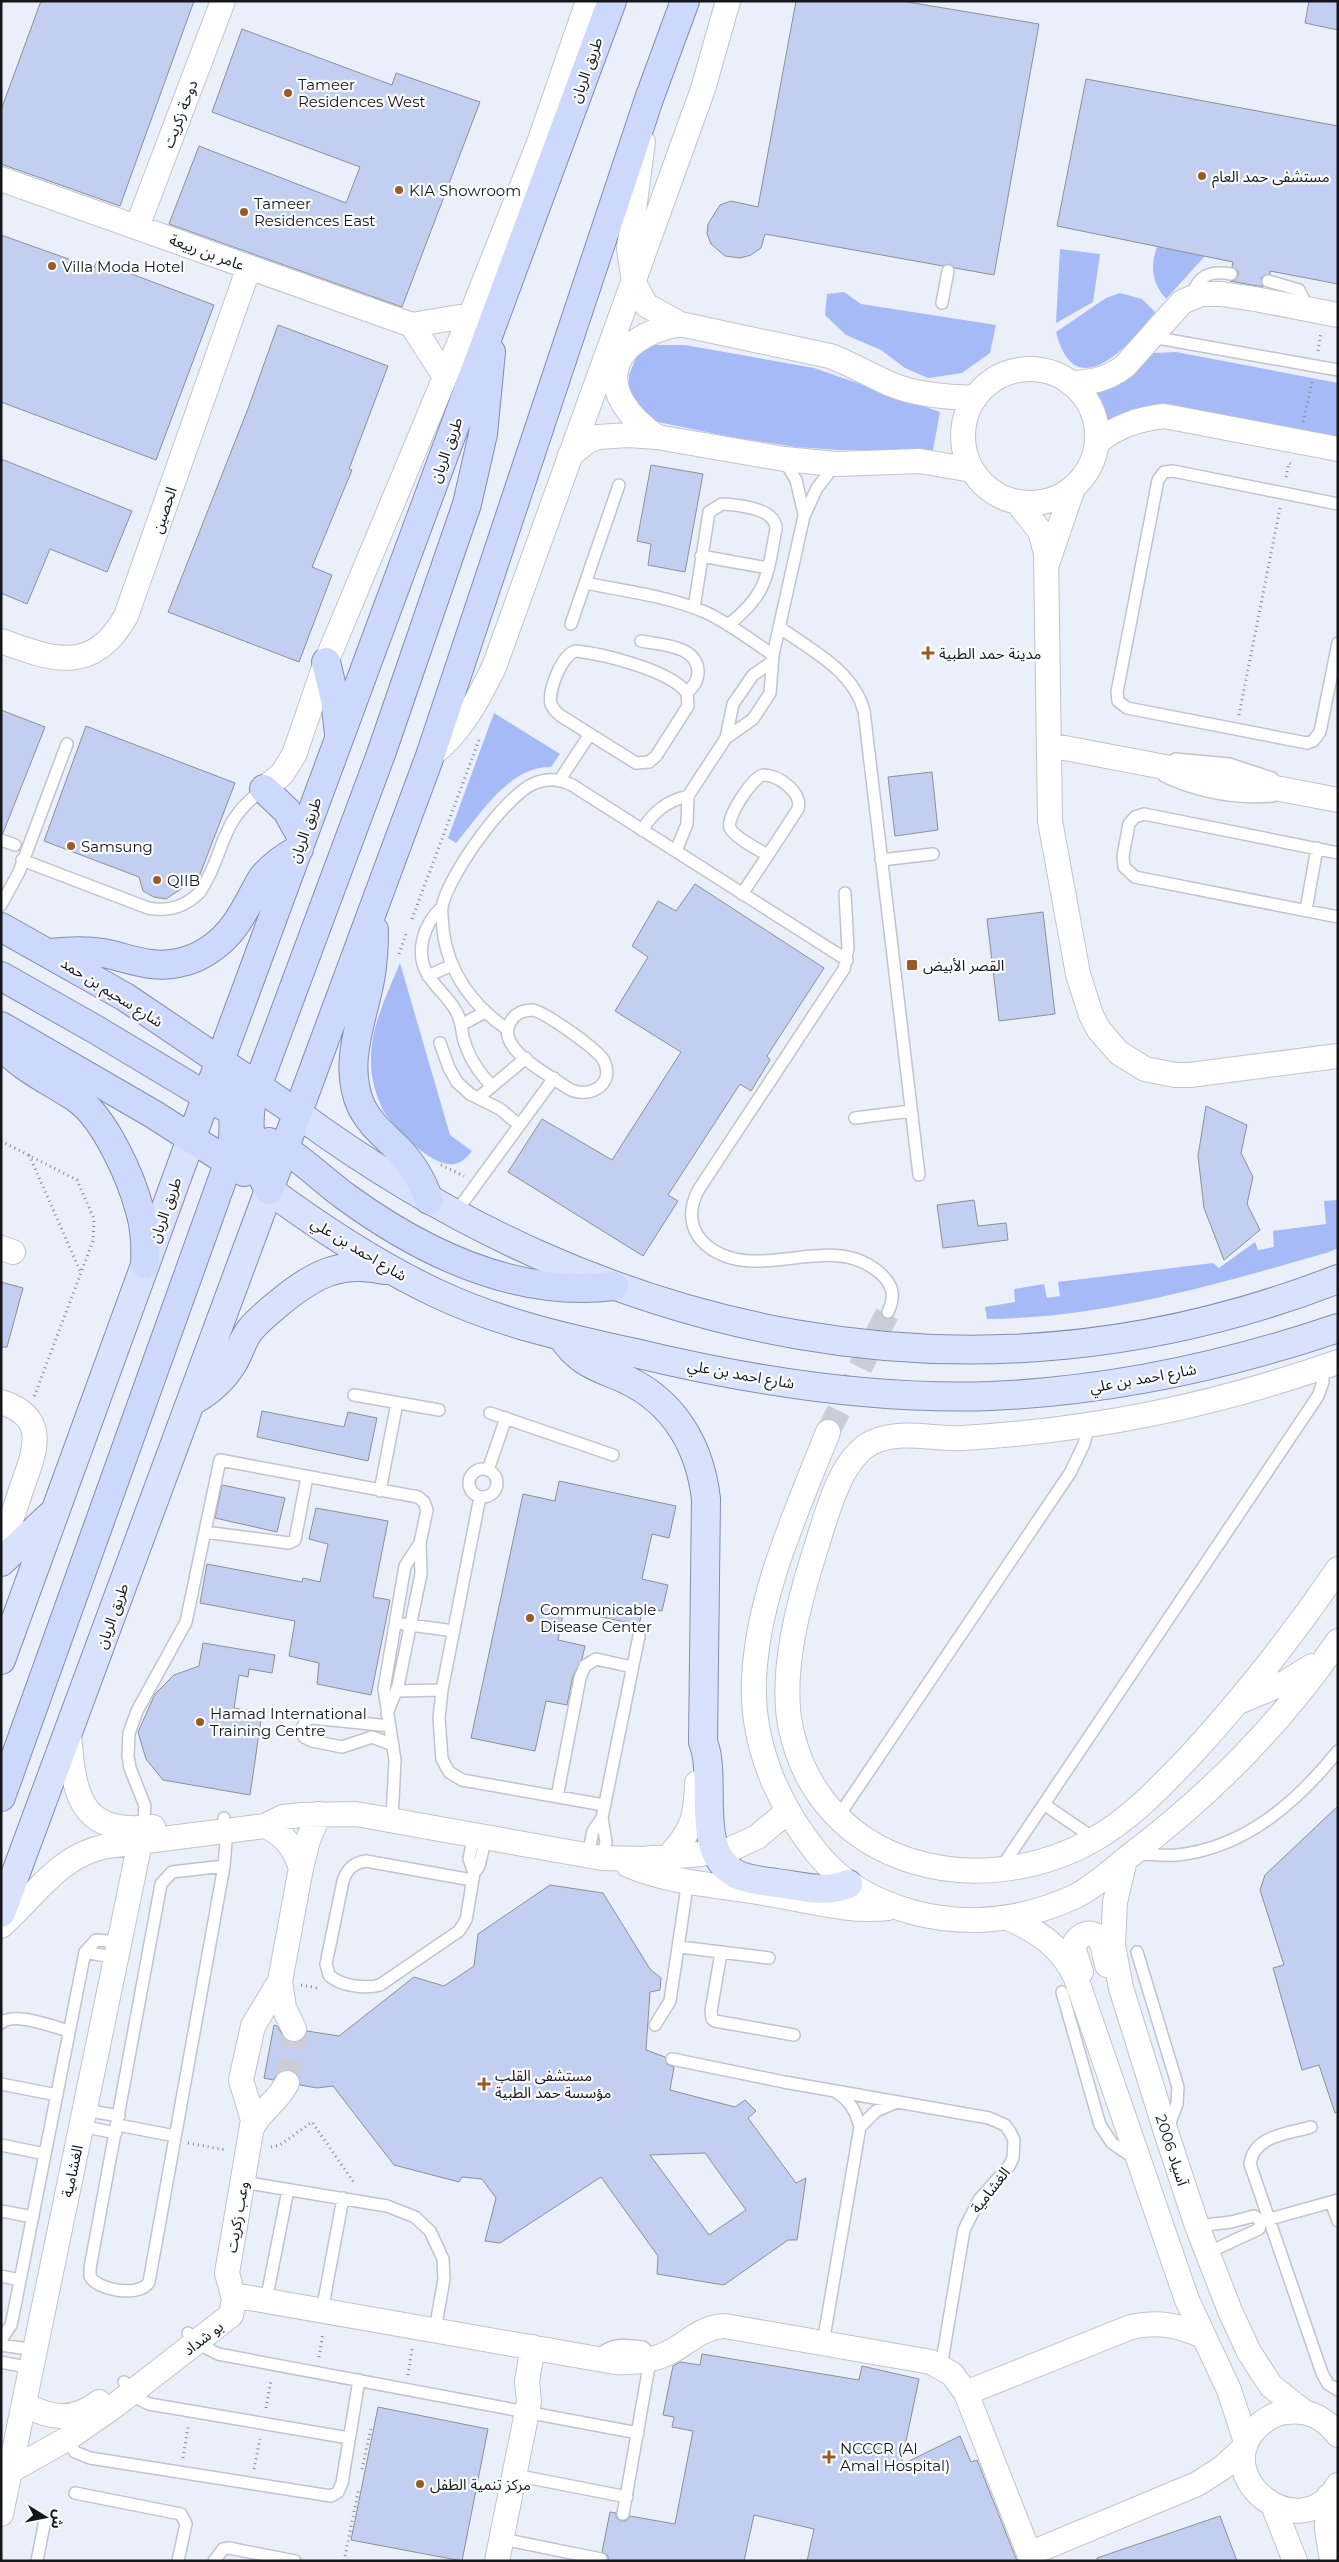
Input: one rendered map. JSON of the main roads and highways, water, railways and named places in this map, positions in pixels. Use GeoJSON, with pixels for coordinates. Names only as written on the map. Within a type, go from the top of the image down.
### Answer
{"type":"FeatureCollection","features":[{"type":"Feature","properties":{"kind":"highway","name":"طريق الريان"},"geometry":{"type":"LineString","coordinates":[[191,1139],[340,738],[481,320],[612,1]]}},
{"type":"Feature","properties":{"kind":"highway","name":"طريق الريان"},"geometry":{"type":"LineString","coordinates":[[269,1190],[430,756],[649,99],[685,1]]}},
{"type":"Feature","properties":{"kind":"highway"},"geometry":{"type":"LineString","coordinates":[[1,1797],[241,1124],[384,745],[467,504],[476,469],[488,398],[481,320]]}},
{"type":"Feature","properties":{"kind":"highway"},"geometry":{"type":"LineString","coordinates":[[326,662],[336,699],[340,738]]}},
{"type":"Feature","properties":{"kind":"highway"},"geometry":{"type":"LineString","coordinates":[[50,953],[87,951],[104,953],[135,963],[163,965],[178,963],[200,956],[213,947],[236,924],[264,876],[274,865],[300,844],[287,811],[264,789]]}},
{"type":"Feature","properties":{"kind":"highway"},"geometry":{"type":"LineString","coordinates":[[374,906],[373,960],[353,1056],[354,1082],[368,1118],[416,1172],[429,1200]]}},
{"type":"Feature","properties":{"kind":"highway","name":"شارع سحيم بن حمد"},"geometry":{"type":"LineString","coordinates":[[1,927],[125,997],[219,1061]]}},
{"type":"Feature","properties":{"kind":"highway"},"geometry":{"type":"LineString","coordinates":[[1,976],[93,1028],[207,1097],[241,1124],[284,1149],[346,1197],[395,1229],[474,1267],[523,1283],[546,1287],[584,1289],[614,1286]]}},
{"type":"Feature","properties":{"kind":"highway"},"geometry":{"type":"LineString","coordinates":[[1,1026],[102,1083],[191,1139],[265,1117],[297,1113]]}},
{"type":"Feature","properties":{"kind":"highway"},"geometry":{"type":"LineString","coordinates":[[1,1045],[19,1062],[77,1099],[102,1126],[138,1203],[144,1229],[145,1264]]}},
{"type":"Feature","properties":{"kind":"highway"},"geometry":{"type":"LineString","coordinates":[[219,1061],[297,1113]]}},
{"type":"Feature","properties":{"kind":"highway"},"geometry":{"type":"LineString","coordinates":[[219,1061],[253,1155],[269,1190]]}},
{"type":"Feature","properties":{"kind":"highway","name":"شارع احمد بن علي"},"geometry":{"type":"LineString","coordinates":[[191,1139],[229,1161],[269,1190]]}},
{"type":"Feature","properties":{"kind":"main road"},"geometry":{"type":"LineString","coordinates":[[297,1113],[429,1200],[516,1246],[614,1286],[698,1312],[787,1333],[878,1346],[969,1350],[1040,1348],[1143,1334],[1240,1311],[1338,1279]]}},
{"type":"Feature","properties":{"kind":"main road","name":"طريق الريان"},"geometry":{"type":"LineString","coordinates":[[1,1660],[191,1139]]}},
{"type":"Feature","properties":{"kind":"main road","name":"طريق الريان"},"geometry":{"type":"LineString","coordinates":[[1,1913],[69,1734],[269,1190]]}},
{"type":"Feature","properties":{"kind":"main road","name":"شارع احمد بن علي"},"geometry":{"type":"LineString","coordinates":[[269,1190],[358,1251],[398,1274],[479,1311],[562,1336],[667,1361],[795,1383],[895,1394],[991,1396],[1046,1392],[1156,1377],[1252,1355],[1338,1328]]}},
{"type":"Feature","properties":{"kind":"main road"},"geometry":{"type":"LineString","coordinates":[[191,1402],[210,1390],[225,1375],[250,1329],[303,1283],[328,1271],[356,1266],[370,1267],[398,1274]]}},
{"type":"Feature","properties":{"kind":"main road"},"geometry":{"type":"LineString","coordinates":[[562,1336],[581,1360],[594,1368],[626,1380],[658,1400],[683,1428],[699,1462],[706,1499],[702,1742],[708,1759],[710,1826],[717,1852],[728,1869],[741,1877],[824,1890],[848,1884]]}},
{"type":"Feature","properties":{"kind":"main road"},"geometry":{"type":"LineString","coordinates":[[1,1562],[54,1512]]}},
{"type":"Feature","properties":{"kind":"tunnel"},"geometry":{"type":"LineString","coordinates":[[828,1432],[888,1312]]}},
{"type":"Feature","properties":{"kind":"tunnel"},"geometry":{"type":"LineString","coordinates":[[287,2083],[294,2043],[294,2029]]}},
{"type":"Feature","properties":{"kind":"place","name":"Tameer Residences West"},"geometry":{"type":"Point","coordinates":[288,93]}},
{"type":"Feature","properties":{"kind":"place","name":"مستشفى حمد العام"},"geometry":{"type":"Point","coordinates":[1202,176]}},
{"type":"Feature","properties":{"kind":"place","name":"KIA Showroom"},"geometry":{"type":"Point","coordinates":[399,190]}},
{"type":"Feature","properties":{"kind":"place","name":"Tameer Residences East"},"geometry":{"type":"Point","coordinates":[244,212]}},
{"type":"Feature","properties":{"kind":"place","name":"Villa Moda Hotel"},"geometry":{"type":"Point","coordinates":[52,266]}},
{"type":"Feature","properties":{"kind":"place","name":"مدينة حمد الطبية"},"geometry":{"type":"Point","coordinates":[928,653]}},
{"type":"Feature","properties":{"kind":"place","name":"Samsung"},"geometry":{"type":"Point","coordinates":[71,846]}},
{"type":"Feature","properties":{"kind":"place","name":"QIIB"},"geometry":{"type":"Point","coordinates":[157,880]}},
{"type":"Feature","properties":{"kind":"place","name":"القصر الأبيض"},"geometry":{"type":"Point","coordinates":[912,965]}},
{"type":"Feature","properties":{"kind":"place","name":"Communicable Disease Center"},"geometry":{"type":"Point","coordinates":[530,1618]}},
{"type":"Feature","properties":{"kind":"place","name":"Hamad International Training Centre"},"geometry":{"type":"Point","coordinates":[200,1722]}},
{"type":"Feature","properties":{"kind":"place","name":"مستشفى القلب مؤسسة حمد الطبية"},"geometry":{"type":"Point","coordinates":[484,2084]}},
{"type":"Feature","properties":{"kind":"place","name":"NCCCR (Al Amal Hospital)"},"geometry":{"type":"Point","coordinates":[829,2457]}},
{"type":"Feature","properties":{"kind":"place","name":"مركز تنمية الطفل"},"geometry":{"type":"Point","coordinates":[420,2484]}}]}
